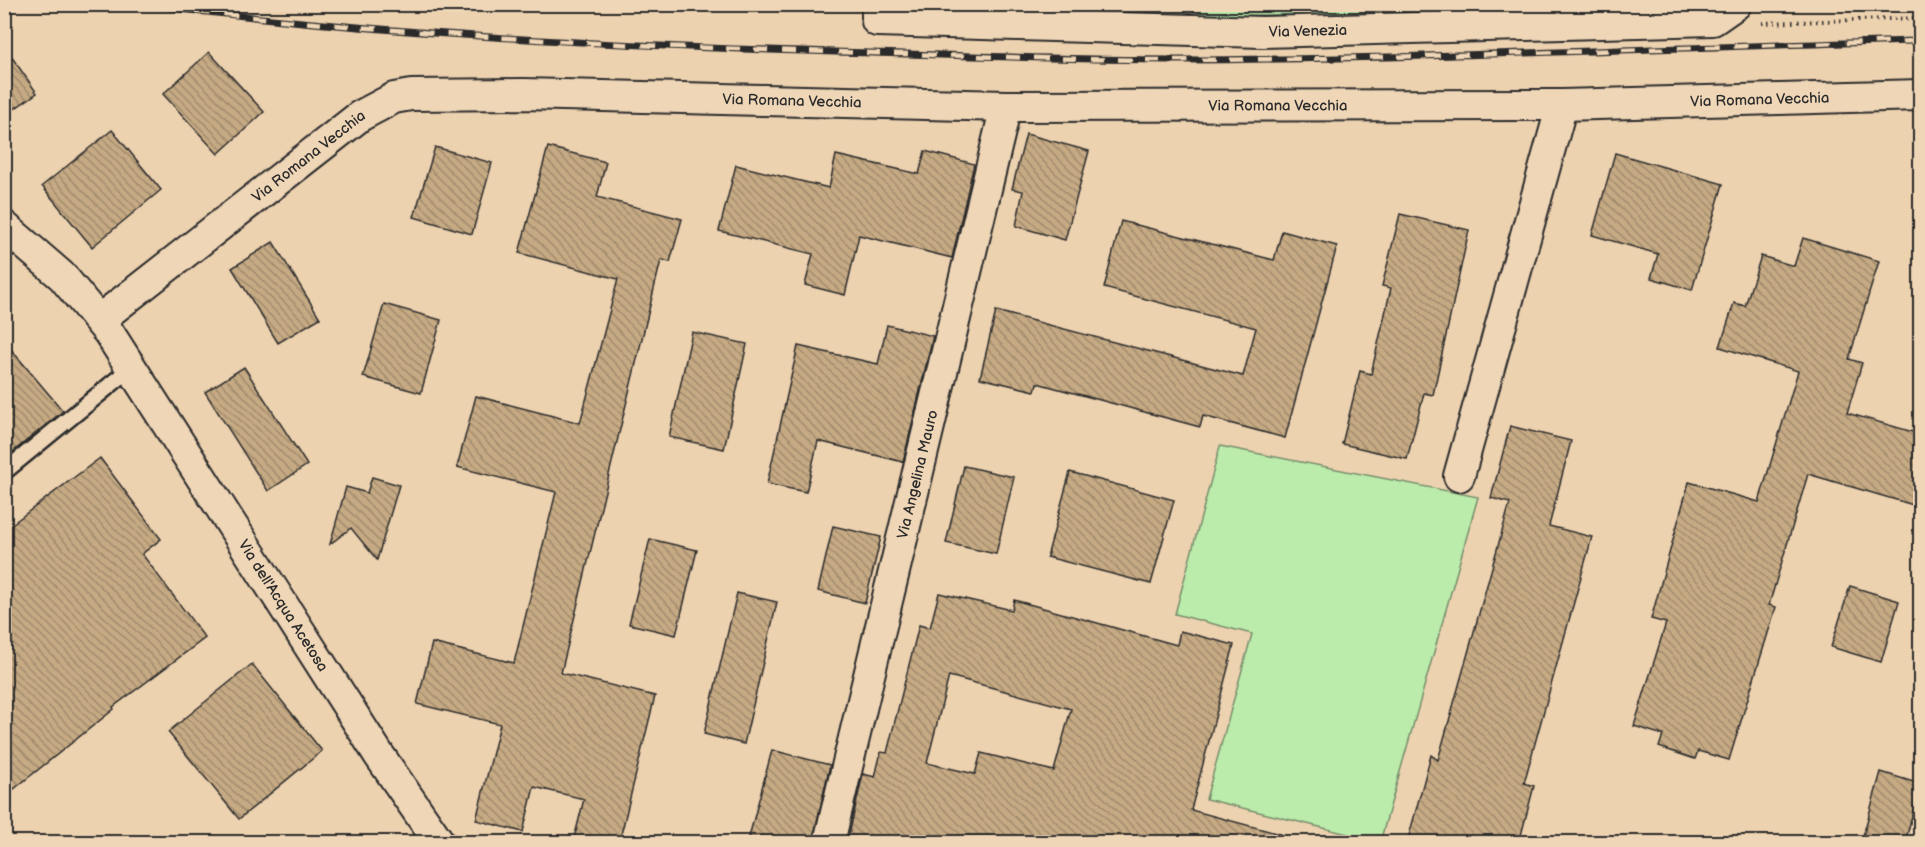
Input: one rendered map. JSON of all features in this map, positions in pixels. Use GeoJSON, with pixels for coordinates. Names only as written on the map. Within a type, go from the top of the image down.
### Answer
{"type":"FeatureCollection","features":[{"type":"Feature","properties":{"kind":"street","name":"Via Venezia"},"geometry":{"type":"LineString","coordinates":[[877,13],[1263,33],[1725,12]]}},
{"type":"Feature","properties":{"kind":"street","name":"Via Romana Vecchia"},"geometry":{"type":"LineString","coordinates":[[99,320],[360,116],[394,98],[433,93],[1006,106],[1562,105],[1920,95]]}},
{"type":"Feature","properties":{"kind":"street"},"geometry":{"type":"LineString","coordinates":[[1459,476],[1562,105]]}},
{"type":"Feature","properties":{"kind":"street","name":"Via Angelina Mauro"},"geometry":{"type":"LineString","coordinates":[[829,843],[1006,106]]}},
{"type":"Feature","properties":{"kind":"street","name":"Via dell'Acqua Acetosa"},"geometry":{"type":"LineString","coordinates":[[4,226],[63,278],[99,320],[379,755],[439,843]]}},
{"type":"Feature","properties":{"kind":"lane"},"geometry":{"type":"LineString","coordinates":[[4,472],[131,368]]}},
{"type":"Feature","properties":{"kind":"path"},"geometry":{"type":"LineString","coordinates":[[1725,12],[1730,24],[1920,18]]}},
{"type":"Feature","properties":{"kind":"green space"},"geometry":{"type":"Polygon","coordinates":[[[1199,4],[1514,5],[1514,11],[1199,16],[1199,4]]]}},
{"type":"Feature","properties":{"kind":"green space"},"geometry":{"type":"Polygon","coordinates":[[[1220,446],[1478,497],[1380,842],[1206,799],[1252,634],[1175,614],[1220,446]]]}},
{"type":"Feature","properties":{"kind":"building"},"geometry":{"type":"Polygon","coordinates":[[[4,46],[37,93],[4,116],[4,46]]]}},
{"type":"Feature","properties":{"kind":"building"},"geometry":{"type":"Polygon","coordinates":[[[209,52],[264,112],[218,154],[163,94],[209,52]]]}},
{"type":"Feature","properties":{"kind":"building"},"geometry":{"type":"Polygon","coordinates":[[[112,130],[161,190],[92,247],[42,186],[112,130]]]}},
{"type":"Feature","properties":{"kind":"building"},"geometry":{"type":"Polygon","coordinates":[[[1026,134],[1089,151],[1065,240],[1016,226],[1023,191],[1012,189],[1026,134]]]}},
{"type":"Feature","properties":{"kind":"building"},"geometry":{"type":"Polygon","coordinates":[[[435,147],[492,163],[472,234],[414,217],[435,147]]]}},
{"type":"Feature","properties":{"kind":"building"},"geometry":{"type":"Polygon","coordinates":[[[548,147],[606,162],[597,197],[682,219],[670,262],[661,260],[561,673],[655,696],[619,843],[573,843],[584,799],[534,787],[523,832],[476,820],[500,724],[417,704],[432,643],[514,663],[556,492],[457,467],[476,396],[580,423],[618,279],[519,253],[548,147]]]}},
{"type":"Feature","properties":{"kind":"building"},"geometry":{"type":"Polygon","coordinates":[[[925,151],[974,164],[952,258],[859,235],[845,295],[805,285],[813,254],[719,231],[736,165],[829,188],[836,155],[919,174],[925,151]]]}},
{"type":"Feature","properties":{"kind":"building"},"geometry":{"type":"Polygon","coordinates":[[[1615,153],[1723,184],[1692,290],[1651,278],[1658,254],[1592,235],[1615,153]]]}},
{"type":"Feature","properties":{"kind":"building"},"geometry":{"type":"Polygon","coordinates":[[[1400,214],[1469,230],[1433,395],[1424,393],[1407,459],[1342,444],[1360,371],[1371,374],[1391,288],[1382,286],[1400,214]]]}},
{"type":"Feature","properties":{"kind":"building"},"geometry":{"type":"Polygon","coordinates":[[[1121,221],[1274,260],[1282,231],[1337,246],[1285,438],[1203,416],[1200,427],[1037,383],[1035,391],[980,378],[996,311],[1243,376],[1256,328],[1104,288],[1121,221]]]}},
{"type":"Feature","properties":{"kind":"building"},"geometry":{"type":"Polygon","coordinates":[[[1803,238],[1879,261],[1849,359],[1862,363],[1847,413],[1920,434],[1920,507],[1808,474],[1769,605],[1776,607],[1729,760],[1698,751],[1695,759],[1659,747],[1663,735],[1634,726],[1666,623],[1651,619],[1689,482],[1759,502],[1798,371],[1720,347],[1734,303],[1745,306],[1761,256],[1794,266],[1803,238]]]}},
{"type":"Feature","properties":{"kind":"building"},"geometry":{"type":"Polygon","coordinates":[[[273,242],[320,318],[278,343],[232,268],[273,242]]]}},
{"type":"Feature","properties":{"kind":"building"},"geometry":{"type":"Polygon","coordinates":[[[384,304],[441,320],[421,393],[363,377],[384,304]]]}},
{"type":"Feature","properties":{"kind":"building"},"geometry":{"type":"Polygon","coordinates":[[[887,325],[933,336],[903,462],[818,441],[806,492],[767,484],[798,346],[878,364],[887,325]]]}},
{"type":"Feature","properties":{"kind":"building"},"geometry":{"type":"Polygon","coordinates":[[[692,332],[747,344],[724,449],[669,437],[692,332]]]}},
{"type":"Feature","properties":{"kind":"building"},"geometry":{"type":"Polygon","coordinates":[[[4,341],[63,411],[4,459],[4,341]]]}},
{"type":"Feature","properties":{"kind":"building"},"geometry":{"type":"Polygon","coordinates":[[[244,367],[307,465],[268,491],[205,392],[244,367]]]}},
{"type":"Feature","properties":{"kind":"building"},"geometry":{"type":"Polygon","coordinates":[[[1510,426],[1571,441],[1549,526],[1592,537],[1524,783],[1534,786],[1519,843],[1407,843],[1431,755],[1438,760],[1510,503],[1491,498],[1510,426]]]}},
{"type":"Feature","properties":{"kind":"building"},"geometry":{"type":"Polygon","coordinates":[[[100,458],[161,539],[142,554],[205,638],[113,707],[114,709],[4,797],[4,530],[100,458]]]}},
{"type":"Feature","properties":{"kind":"building"},"geometry":{"type":"Polygon","coordinates":[[[964,466],[1014,477],[996,554],[946,543],[964,466]]]}},
{"type":"Feature","properties":{"kind":"building"},"geometry":{"type":"Polygon","coordinates":[[[1070,472],[1174,500],[1151,584],[1047,557],[1070,472]]]}},
{"type":"Feature","properties":{"kind":"building"},"geometry":{"type":"Polygon","coordinates":[[[372,477],[399,485],[377,560],[351,528],[330,544],[346,487],[367,493],[372,477]]]}},
{"type":"Feature","properties":{"kind":"building"},"geometry":{"type":"Polygon","coordinates":[[[833,526],[881,537],[865,603],[818,591],[833,526]]]}},
{"type":"Feature","properties":{"kind":"building"},"geometry":{"type":"Polygon","coordinates":[[[650,539],[697,550],[676,635],[629,624],[650,539]]]}},
{"type":"Feature","properties":{"kind":"building"},"geometry":{"type":"Polygon","coordinates":[[[1850,586],[1899,601],[1881,662],[1831,647],[1850,586]]]}},
{"type":"Feature","properties":{"kind":"building"},"geometry":{"type":"Polygon","coordinates":[[[737,593],[777,602],[744,744],[704,734],[737,593]]]}},
{"type":"Feature","properties":{"kind":"building"},"geometry":{"type":"Polygon","coordinates":[[[939,593],[1012,610],[1014,600],[1177,645],[1180,631],[1234,645],[1191,810],[1280,834],[1279,843],[928,843],[899,836],[898,843],[847,843],[863,774],[875,777],[881,752],[887,753],[919,625],[930,628],[939,593]],[[949,676],[927,763],[975,774],[981,753],[1054,771],[1071,709],[949,676]]]}},
{"type":"Feature","properties":{"kind":"building"},"geometry":{"type":"Polygon","coordinates":[[[252,664],[322,751],[239,819],[168,732],[252,664]]]}},
{"type":"Feature","properties":{"kind":"building"},"geometry":{"type":"Polygon","coordinates":[[[772,750],[830,765],[812,843],[771,843],[749,837],[772,750]]]}},
{"type":"Feature","properties":{"kind":"building"},"geometry":{"type":"Polygon","coordinates":[[[1881,772],[1920,784],[1905,843],[1861,843],[1881,772]]]}},
{"type":"Feature","properties":{"kind":"railway"},"geometry":{"type":"LineString","coordinates":[[140,4],[323,24],[506,38],[689,47],[1063,59],[1363,57],[1920,41]]}}]}
